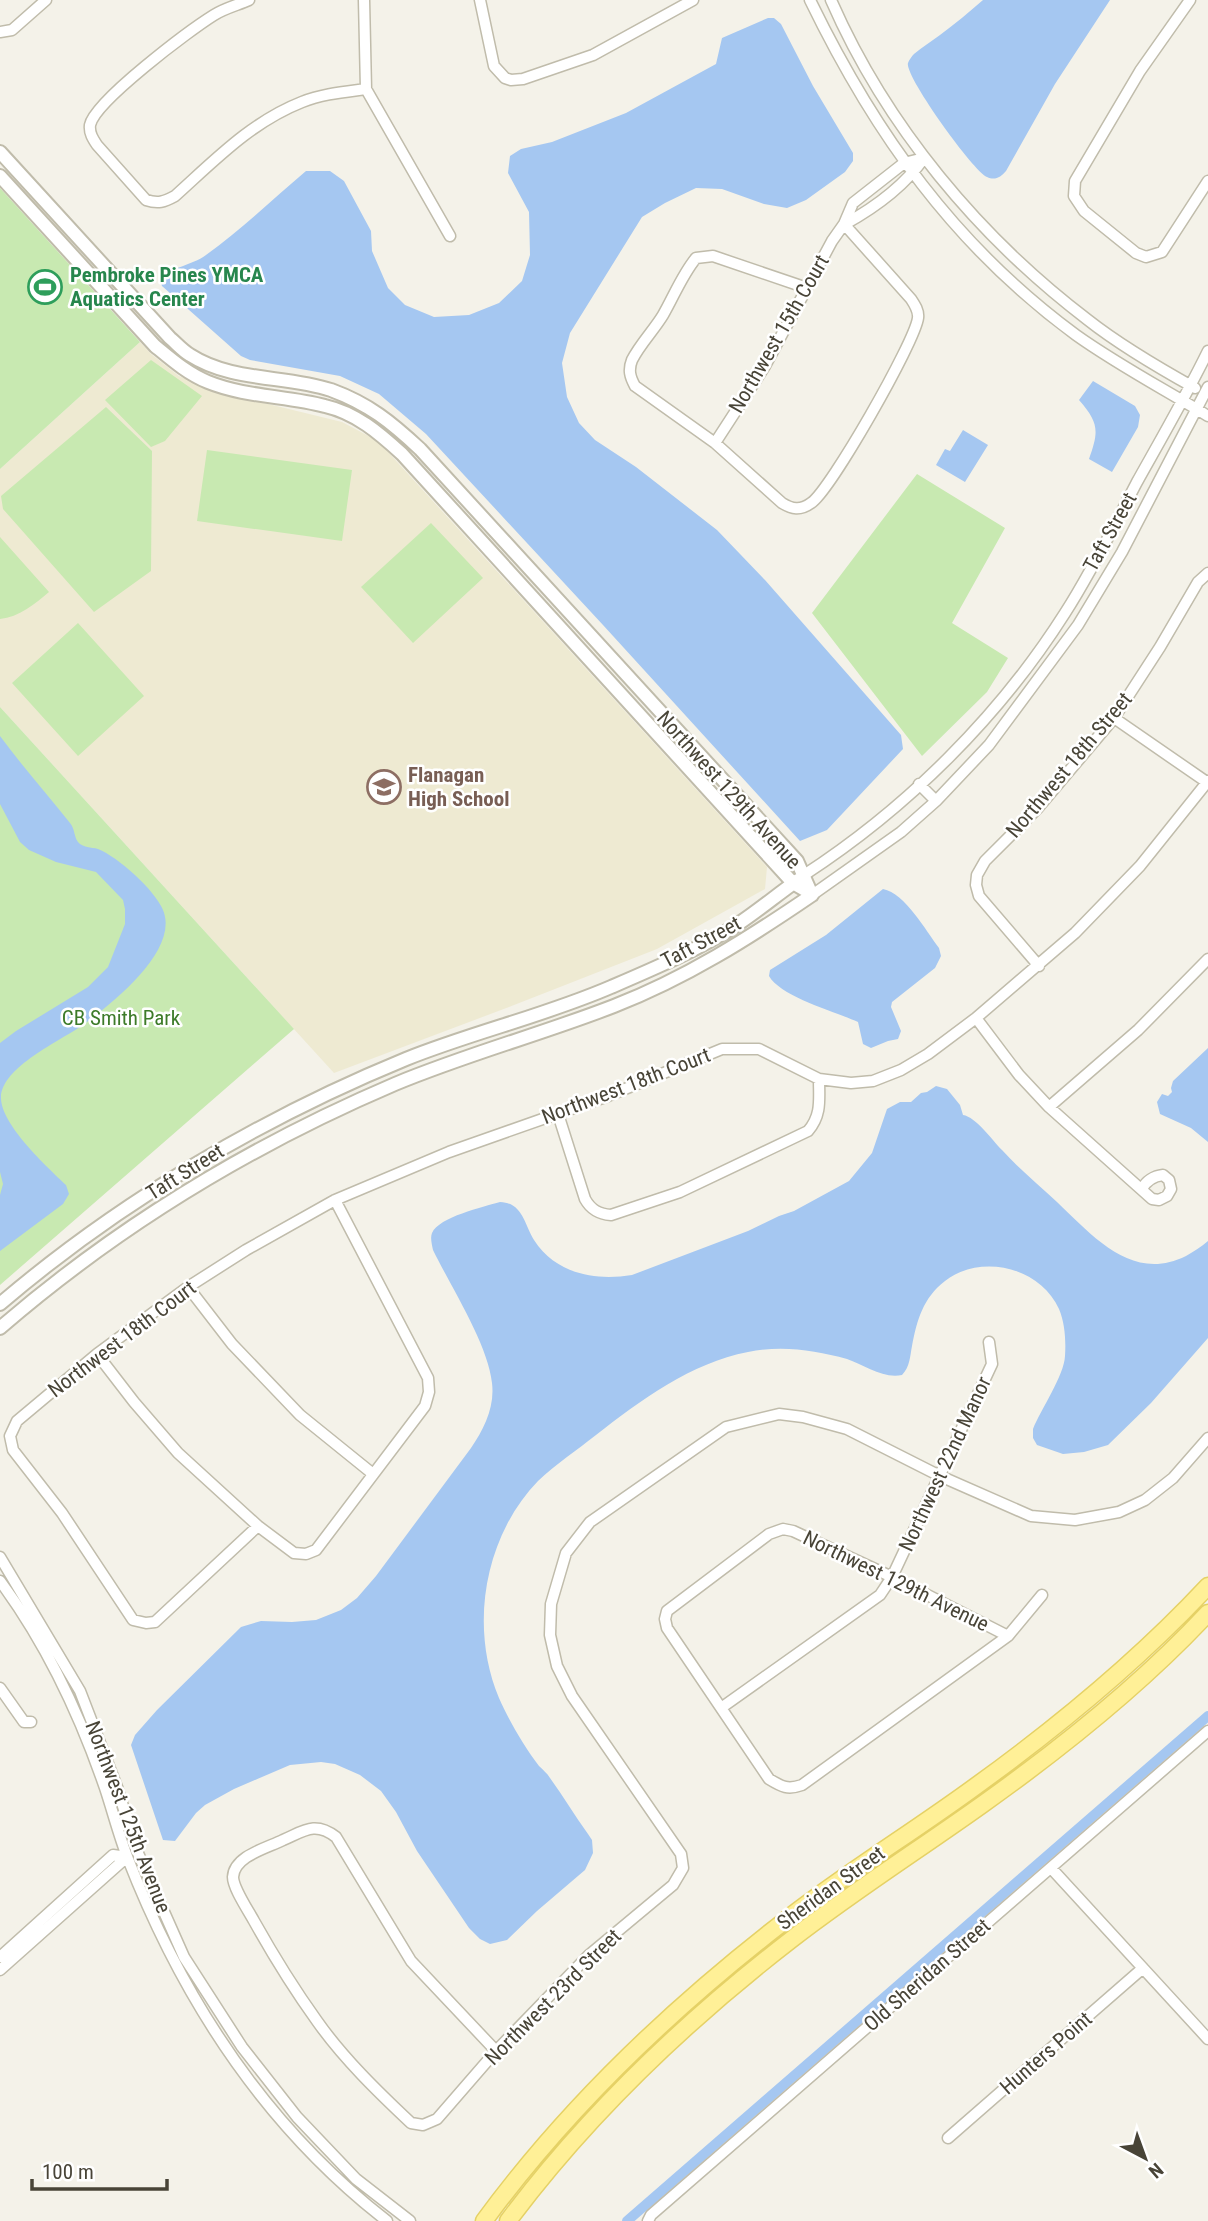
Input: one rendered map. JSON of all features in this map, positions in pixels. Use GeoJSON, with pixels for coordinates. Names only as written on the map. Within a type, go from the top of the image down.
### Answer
{"type":"FeatureCollection","features":[{"type":"Feature","properties":{"kind":"main road","name":"Sheridan Street"},"geometry":{"type":"LineString","coordinates":[[484,2221],[519,2174],[592,2093],[706,1984],[783,1922],[975,1787],[1056,1725],[1111,1680],[1208,1586]]}},
{"type":"Feature","properties":{"kind":"main road","name":"Sheridan Street"},"geometry":{"type":"LineString","coordinates":[[508,2221],[529,2192],[601,2109],[714,2002],[794,1938],[985,1803],[1063,1744],[1125,1694],[1208,1613]]}},
{"type":"Feature","properties":{"kind":"street"},"geometry":{"type":"LineString","coordinates":[[0,32],[12,30],[46,0]]}},
{"type":"Feature","properties":{"kind":"street"},"geometry":{"type":"LineString","coordinates":[[249,0],[217,13],[167,48],[96,112],[89,127],[91,136],[146,200],[163,202],[175,196],[242,136],[270,117],[303,101],[332,93],[366,89]]}},
{"type":"Feature","properties":{"kind":"street"},"geometry":{"type":"LineString","coordinates":[[364,0],[366,89],[450,236]]}},
{"type":"Feature","properties":{"kind":"street"},"geometry":{"type":"LineString","coordinates":[[480,0],[494,66],[505,78],[511,80],[523,79],[593,55],[693,0]]}},
{"type":"Feature","properties":{"kind":"street"},"geometry":{"type":"LineString","coordinates":[[810,0],[857,90],[904,163],[963,235],[1021,290],[1079,336],[1147,381],[1208,416]]}},
{"type":"Feature","properties":{"kind":"street"},"geometry":{"type":"LineString","coordinates":[[831,0],[872,79],[924,158],[979,222],[1079,313],[1157,366],[1207,392]]}},
{"type":"Feature","properties":{"kind":"street"},"geometry":{"type":"LineString","coordinates":[[1190,0],[1139,71],[1075,181],[1074,196],[1084,211],[1136,253],[1146,257],[1162,252],[1208,181]]}},
{"type":"Feature","properties":{"kind":"street","name":"Northwest 129th Avenue"},"geometry":{"type":"LineString","coordinates":[[0,152],[170,338],[189,355],[214,367],[329,390],[361,403],[386,418],[420,449],[797,861],[799,879]]}},
{"type":"Feature","properties":{"kind":"street","name":"Northwest 15th Court"},"geometry":{"type":"LineString","coordinates":[[715,443],[765,366],[853,204],[904,163],[924,158]]}},
{"type":"Feature","properties":{"kind":"street","name":"Northwest 15th Court"},"geometry":{"type":"LineString","coordinates":[[844,224],[862,215],[913,174],[924,158]]}},
{"type":"Feature","properties":{"kind":"street","name":"Northwest 129th Avenue"},"geometry":{"type":"LineString","coordinates":[[0,176],[155,346],[183,370],[209,383],[326,406],[353,416],[376,430],[402,454],[514,579],[812,895]]}},
{"type":"Feature","properties":{"kind":"street"},"geometry":{"type":"LineString","coordinates":[[807,288],[713,256],[696,258],[632,360],[630,369],[635,386],[645,395],[715,443],[791,509],[813,503],[825,488],[872,412],[914,332],[919,316],[911,299],[844,224]]}},
{"type":"Feature","properties":{"kind":"street","name":"Taft Street"},"geometry":{"type":"LineString","coordinates":[[0,1304],[80,1240],[167,1182],[239,1139],[407,1059],[473,1034],[551,1010],[609,988],[674,958],[737,924],[847,847],[969,736],[995,708],[1034,657],[1065,613],[1106,543],[1208,351]]}},
{"type":"Feature","properties":{"kind":"street","name":"Taft Street"},"geometry":{"type":"LineString","coordinates":[[0,1328],[89,1256],[176,1197],[249,1156],[335,1111],[397,1084],[479,1052],[617,1005],[682,976],[747,939],[901,832],[936,802],[989,745],[1078,625],[1122,552],[1207,392]]}},
{"type":"Feature","properties":{"kind":"street"},"geometry":{"type":"LineString","coordinates":[[1106,543],[1122,552]]}},
{"type":"Feature","properties":{"kind":"street"},"geometry":{"type":"LineString","coordinates":[[514,579],[519,559]]}},
{"type":"Feature","properties":{"kind":"street","name":"Northwest 18th Street"},"geometry":{"type":"LineString","coordinates":[[1039,966],[979,896],[977,875],[985,861],[1037,809],[1114,718],[1198,583],[1208,573]]}},
{"type":"Feature","properties":{"kind":"street"},"geometry":{"type":"LineString","coordinates":[[1034,657],[1048,667]]}},
{"type":"Feature","properties":{"kind":"street"},"geometry":{"type":"LineString","coordinates":[[1114,718],[1208,782]]}},
{"type":"Feature","properties":{"kind":"street","name":"Northwest 18th Court"},"geometry":{"type":"LineString","coordinates":[[258,1526],[155,1622],[133,1620],[84,1544],[13,1450],[9,1436],[17,1421],[97,1354],[188,1287],[246,1250],[335,1200],[449,1152],[608,1097],[722,1049],[759,1049],[819,1079],[851,1083],[873,1081],[901,1070],[928,1055],[976,1018],[1075,933],[1140,866],[1208,782]]}},
{"type":"Feature","properties":{"kind":"street"},"geometry":{"type":"LineString","coordinates":[[919,784],[936,802]]}},
{"type":"Feature","properties":{"kind":"street"},"geometry":{"type":"LineString","coordinates":[[1049,1107],[1138,1030],[1208,959]]}},
{"type":"Feature","properties":{"kind":"street"},"geometry":{"type":"LineString","coordinates":[[551,1010],[557,1027]]}},
{"type":"Feature","properties":{"kind":"street"},"geometry":{"type":"LineString","coordinates":[[976,1018],[1019,1075],[1049,1107],[1142,1189]]}},
{"type":"Feature","properties":{"kind":"street"},"geometry":{"type":"LineString","coordinates":[[558,1114],[585,1199],[589,1206],[600,1214],[611,1215],[680,1192],[808,1130],[816,1122],[820,1110],[819,1079]]}},
{"type":"Feature","properties":{"kind":"street"},"geometry":{"type":"LineString","coordinates":[[97,1354],[178,1453],[258,1526],[294,1553],[306,1554],[316,1550],[425,1406],[429,1392],[428,1378],[335,1200]]}},
{"type":"Feature","properties":{"kind":"street"},"geometry":{"type":"LineString","coordinates":[[188,1287],[232,1344],[300,1415],[373,1474]]}},
{"type":"Feature","properties":{"kind":"street","name":"Northwest 22nd Manor"},"geometry":{"type":"LineString","coordinates":[[721,1708],[880,1595],[892,1577],[992,1364],[989,1342]]}},
{"type":"Feature","properties":{"kind":"street","name":"Northwest 23rd Street"},"geometry":{"type":"LineString","coordinates":[[496,2051],[411,1961],[336,1837],[326,1829],[312,1827],[244,1858],[236,1868],[233,1878],[242,1899],[264,1939],[318,2022],[390,2104],[411,2123],[423,2125],[437,2119],[496,2051],[589,1955],[673,1885],[683,1868],[681,1854],[572,1696],[556,1666],[550,1635],[551,1604],[566,1553],[590,1522],[726,1427],[779,1414],[803,1417],[847,1429],[940,1476]]}},
{"type":"Feature","properties":{"kind":"street"},"geometry":{"type":"LineString","coordinates":[[940,1476],[1031,1516],[1074,1520],[1119,1512],[1145,1500],[1172,1478],[1208,1438]]}},
{"type":"Feature","properties":{"kind":"street","name":"Northwest 129th Avenue"},"geometry":{"type":"LineString","coordinates":[[721,1708],[667,1628],[667,1611],[769,1534],[783,1529],[793,1531],[892,1577],[1008,1636]]}},
{"type":"Feature","properties":{"kind":"street","name":"Northwest 125th Avenue"},"geometry":{"type":"LineString","coordinates":[[0,1557],[80,1691],[117,1787],[137,1851],[184,1957],[242,2047],[297,2117],[356,2179],[410,2221]]}},
{"type":"Feature","properties":{"kind":"street"},"geometry":{"type":"LineString","coordinates":[[2,1586],[15,1580]]}},
{"type":"Feature","properties":{"kind":"street","name":"Northwest 125th Avenue"},"geometry":{"type":"LineString","coordinates":[[2,1586],[37,1638],[72,1705],[105,1789],[127,1857],[176,1965],[231,2057],[283,2125],[347,2189],[387,2221]]}},
{"type":"Feature","properties":{"kind":"street"},"geometry":{"type":"LineString","coordinates":[[721,1708],[769,1779],[784,1788],[802,1785],[1008,1636],[1042,1595]]}},
{"type":"Feature","properties":{"kind":"street"},"geometry":{"type":"LineString","coordinates":[[0,1688],[24,1722],[31,1722]]}},
{"type":"Feature","properties":{"kind":"street","name":"Old Sheridan Street"},"geometry":{"type":"LineString","coordinates":[[648,2221],[651,2215],[1208,1731]]}},
{"type":"Feature","properties":{"kind":"street"},"geometry":{"type":"LineString","coordinates":[[0,1957],[113,1855],[127,1857]]}},
{"type":"Feature","properties":{"kind":"street"},"geometry":{"type":"LineString","coordinates":[[0,1970],[127,1857]]}},
{"type":"Feature","properties":{"kind":"street"},"geometry":{"type":"LineString","coordinates":[[1051,1868],[1208,2039]]}},
{"type":"Feature","properties":{"kind":"street","name":"Hunters Point"},"geometry":{"type":"LineString","coordinates":[[948,2138],[1143,1968]]}},
{"type":"Feature","properties":{"kind":"shaded area","name":"Flanagan High School"},"geometry":{"type":"Polygon","coordinates":[[[140,342],[179,376],[219,392],[342,422],[378,441],[767,867],[765,889],[657,949],[334,1073],[0,707],[0,469],[140,342]]]}},
{"type":"Feature","properties":{"kind":"green space","name":"Pembroke Pines YMCA Aquatics Center"},"geometry":{"type":"Polygon","coordinates":[[[0,188],[140,342],[0,469],[0,188]]]}},
{"type":"Feature","properties":{"kind":"green space"},"geometry":{"type":"Polygon","coordinates":[[[151,360],[202,396],[165,441],[151,447],[105,400],[151,360]]]}},
{"type":"Feature","properties":{"kind":"green space"},"geometry":{"type":"Polygon","coordinates":[[[106,407],[152,451],[151,571],[94,612],[3,509],[1,496],[106,407]]]}},
{"type":"Feature","properties":{"kind":"green space"},"geometry":{"type":"Polygon","coordinates":[[[207,450],[352,470],[342,541],[197,521],[207,450]]]}},
{"type":"Feature","properties":{"kind":"green space"},"geometry":{"type":"Polygon","coordinates":[[[917,474],[1005,528],[952,623],[1008,658],[987,692],[922,756],[812,613],[917,474]]]}},
{"type":"Feature","properties":{"kind":"green space"},"geometry":{"type":"Polygon","coordinates":[[[431,523],[483,578],[413,643],[361,587],[431,523]]]}},
{"type":"Feature","properties":{"kind":"green space"},"geometry":{"type":"Polygon","coordinates":[[[0,537],[49,592],[20,613],[0,619],[0,537]]]}},
{"type":"Feature","properties":{"kind":"green space"},"geometry":{"type":"Polygon","coordinates":[[[78,623],[144,696],[78,756],[12,683],[78,623]]]}},
{"type":"Feature","properties":{"kind":"green space","name":"CB Smith Park"},"geometry":{"type":"Polygon","coordinates":[[[0,707],[294,1029],[0,1285],[0,707]]]}},
{"type":"Feature","properties":{"kind":"water"},"geometry":{"type":"Polygon","coordinates":[[[983,0],[1110,0],[1055,84],[1006,171],[995,178],[987,177],[979,171],[955,141],[917,85],[908,63],[914,54],[983,0]]]}},
{"type":"Feature","properties":{"kind":"water"},"geometry":{"type":"Polygon","coordinates":[[[768,18],[774,18],[781,24],[813,86],[853,153],[853,161],[845,172],[806,200],[787,208],[764,204],[722,189],[696,188],[642,217],[570,333],[562,363],[567,397],[579,423],[595,440],[636,467],[717,530],[765,580],[901,735],[903,749],[827,830],[800,841],[426,434],[379,394],[340,376],[250,360],[241,356],[162,286],[160,280],[170,272],[200,259],[219,245],[306,171],[330,171],[344,181],[371,231],[372,251],[388,288],[405,305],[434,317],[469,315],[499,303],[522,281],[530,255],[529,212],[508,173],[510,156],[521,149],[552,142],[626,113],[716,64],[722,38],[768,18]]]}},
{"type":"Feature","properties":{"kind":"water"},"geometry":{"type":"Polygon","coordinates":[[[1093,381],[1135,406],[1140,415],[1138,427],[1112,472],[1089,459],[1096,434],[1094,421],[1079,400],[1093,381]]]}},
{"type":"Feature","properties":{"kind":"water"},"geometry":{"type":"Polygon","coordinates":[[[963,430],[988,445],[965,482],[936,465],[945,449],[950,451],[963,430]]]}},
{"type":"Feature","properties":{"kind":"water"},"geometry":{"type":"Polygon","coordinates":[[[0,736],[70,823],[78,842],[115,859],[152,893],[163,910],[166,926],[162,942],[153,959],[125,990],[83,1025],[21,1065],[4,1086],[1,1097],[8,1120],[26,1144],[66,1185],[69,1194],[63,1204],[0,1251],[0,1195],[3,1184],[0,1172],[0,1043],[88,987],[108,967],[125,924],[125,909],[123,900],[96,872],[56,862],[29,850],[20,842],[0,804],[0,736]]]}},
{"type":"Feature","properties":{"kind":"water"},"geometry":{"type":"Polygon","coordinates":[[[883,889],[907,905],[939,948],[941,956],[935,968],[892,1002],[891,1007],[901,1031],[898,1039],[871,1048],[863,1044],[858,1022],[785,991],[769,976],[770,970],[826,935],[883,889]]]}},
{"type":"Feature","properties":{"kind":"water"},"geometry":{"type":"Polygon","coordinates":[[[1208,1048],[1208,1142],[1191,1128],[1160,1114],[1157,1102],[1162,1094],[1168,1096],[1172,1092],[1173,1081],[1208,1048]]]}},
{"type":"Feature","properties":{"kind":"water"},"geometry":{"type":"Polygon","coordinates":[[[936,1086],[947,1089],[960,1105],[963,1115],[978,1124],[1085,1229],[1115,1252],[1148,1264],[1166,1263],[1186,1256],[1208,1241],[1208,1338],[1151,1403],[1108,1445],[1084,1452],[1063,1454],[1037,1445],[1033,1438],[1033,1429],[1064,1364],[1064,1326],[1059,1309],[1050,1295],[1024,1274],[1008,1269],[992,1266],[959,1272],[937,1288],[922,1310],[908,1365],[902,1375],[888,1375],[835,1356],[785,1349],[748,1352],[707,1365],[649,1396],[538,1481],[520,1503],[494,1556],[487,1584],[485,1642],[490,1671],[499,1698],[534,1759],[549,1776],[592,1840],[593,1853],[585,1870],[507,1940],[490,1944],[469,1928],[417,1851],[381,1791],[360,1775],[335,1764],[321,1762],[290,1765],[234,1789],[205,1805],[175,1841],[163,1840],[131,1745],[135,1735],[241,1627],[261,1621],[316,1620],[341,1610],[357,1598],[471,1448],[484,1425],[492,1401],[489,1368],[468,1316],[433,1250],[431,1235],[436,1227],[452,1217],[473,1210],[500,1202],[508,1203],[522,1215],[543,1252],[565,1268],[591,1276],[632,1275],[748,1231],[794,1211],[849,1181],[872,1153],[887,1109],[900,1102],[911,1102],[921,1093],[936,1086]]]}},
{"type":"Feature","properties":{"kind":"waterway"},"geometry":{"type":"LineString","coordinates":[[627,2221],[1208,1716]]}},
{"type":"Feature","properties":{"kind":"place","name":"Pembroke Pines YMCA Aquatics Center"},"geometry":{"type":"Point","coordinates":[45,287]}},
{"type":"Feature","properties":{"kind":"place","name":"Flanagan High School"},"geometry":{"type":"Point","coordinates":[384,787]}}]}
